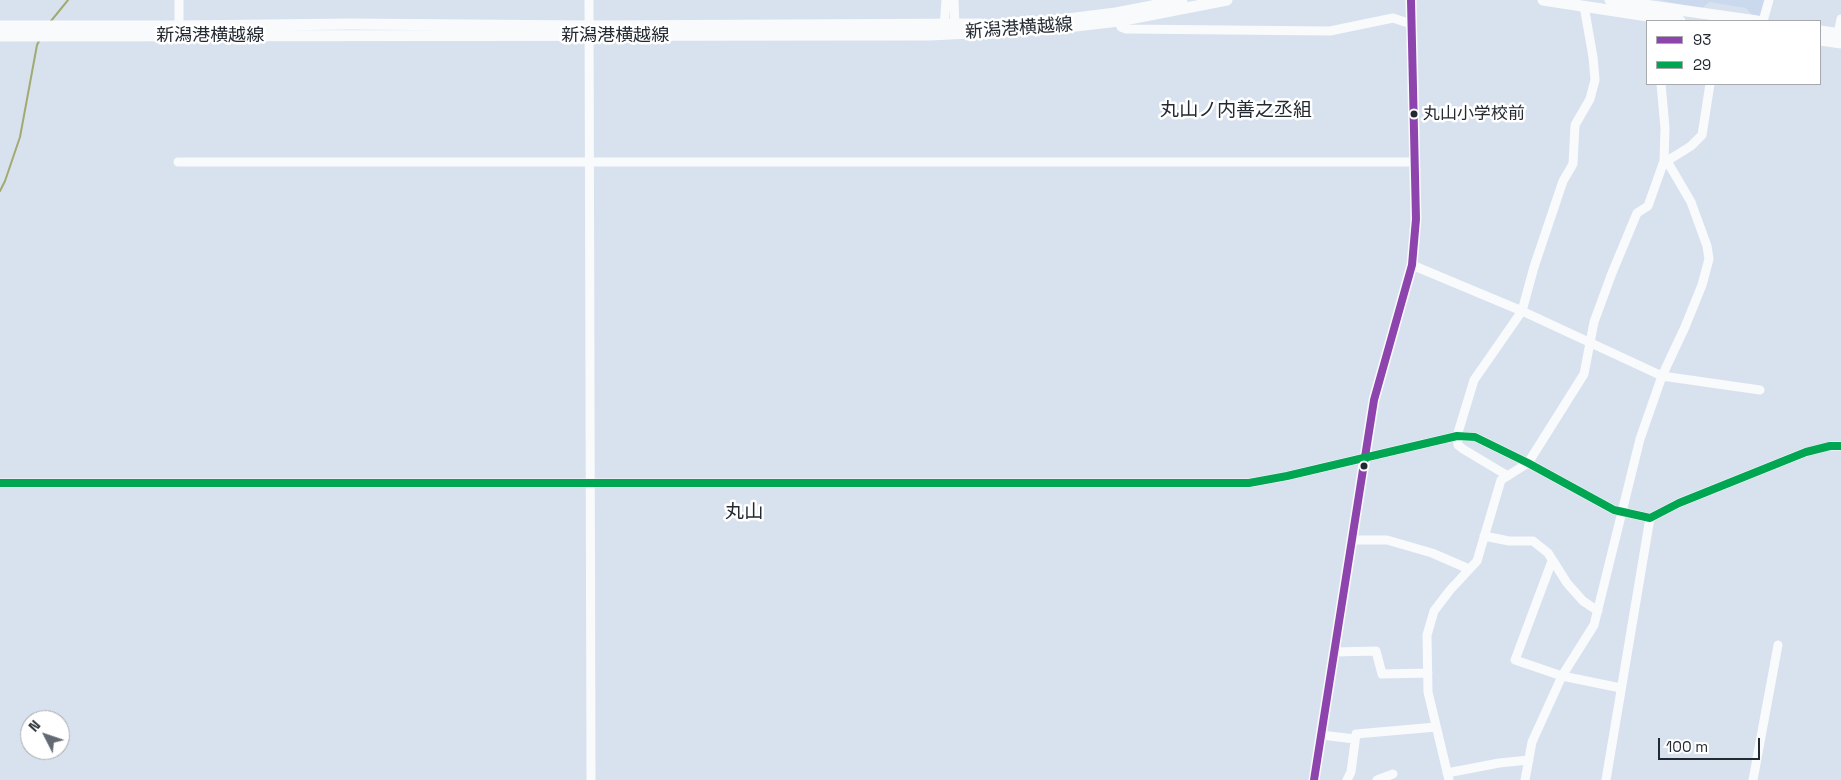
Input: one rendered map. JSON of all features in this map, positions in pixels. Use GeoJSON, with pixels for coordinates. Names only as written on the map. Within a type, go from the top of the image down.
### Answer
{"type":"FeatureCollection","features":[{"type":"Feature","properties":{"kind":"main road","name":"新潟港横越線"},"geometry":{"type":"LineString","coordinates":[[0,26],[38,26],[53,31],[589,31],[920,35],[970,25],[1052,21],[1116,13],[1182,0]]}},
{"type":"Feature","properties":{"kind":"main road","name":"新潟港横越線"},"geometry":{"type":"LineString","coordinates":[[949,29],[1050,29],[1118,21],[1227,0]]}},
{"type":"Feature","properties":{"kind":"main road"},"geometry":{"type":"LineString","coordinates":[[1314,780],[1374,400],[1412,265],[1416,218],[1411,0]]}},
{"type":"Feature","properties":{"kind":"main road"},"geometry":{"type":"LineString","coordinates":[[1544,0],[1584,6],[1746,20]]}},
{"type":"Feature","properties":{"kind":"main road"},"geometry":{"type":"LineString","coordinates":[[1610,0],[1677,20]]}},
{"type":"Feature","properties":{"kind":"main road","name":"新潟港横越線"},"geometry":{"type":"LineString","coordinates":[[0,36],[30,36],[53,31],[179,26],[351,24],[589,31]]}},
{"type":"Feature","properties":{"kind":"main road"},"geometry":{"type":"LineString","coordinates":[[1821,31],[1840,37]]}},
{"type":"Feature","properties":{"kind":"main road"},"geometry":{"type":"LineString","coordinates":[[1821,40],[1840,37]]}},
{"type":"Feature","properties":{"kind":"street"},"geometry":{"type":"LineString","coordinates":[[179,0],[179,26]]}},
{"type":"Feature","properties":{"kind":"street"},"geometry":{"type":"LineString","coordinates":[[589,0],[591,780]]}},
{"type":"Feature","properties":{"kind":"street"},"geometry":{"type":"LineString","coordinates":[[946,0],[949,29]]}},
{"type":"Feature","properties":{"kind":"street"},"geometry":{"type":"LineString","coordinates":[[949,29],[954,0]]}},
{"type":"Feature","properties":{"kind":"street"},"geometry":{"type":"LineString","coordinates":[[1763,20],[1769,0]]}},
{"type":"Feature","properties":{"kind":"street"},"geometry":{"type":"LineString","coordinates":[[1508,476],[1463,450],[1458,445],[1457,436],[1474,380],[1522,311],[1534,267],[1563,181],[1573,164],[1575,126],[1590,99],[1595,80],[1584,6]]}},
{"type":"Feature","properties":{"kind":"street"},"geometry":{"type":"LineString","coordinates":[[1118,21],[1121,27],[1126,29],[1330,31],[1393,18],[1411,24]]}},
{"type":"Feature","properties":{"kind":"street"},"geometry":{"type":"LineString","coordinates":[[1840,37],[1841,18]]}},
{"type":"Feature","properties":{"kind":"street"},"geometry":{"type":"LineString","coordinates":[[1529,760],[1499,762],[1448,777],[1428,692],[1427,635],[1434,612],[1450,590],[1477,561],[1501,480],[1528,463],[1584,374],[1594,322],[1612,273],[1637,213],[1648,206],[1665,161],[1665,128],[1661,85]]}},
{"type":"Feature","properties":{"kind":"street"},"geometry":{"type":"LineString","coordinates":[[1665,161],[1690,146],[1702,135],[1710,85]]}},
{"type":"Feature","properties":{"kind":"street"},"geometry":{"type":"LineString","coordinates":[[1525,780],[1532,742],[1562,676],[1594,625],[1604,577],[1640,439],[1662,376],[1702,285],[1709,258],[1707,246],[1691,202],[1665,161]]}},
{"type":"Feature","properties":{"kind":"street"},"geometry":{"type":"LineString","coordinates":[[178,162],[1415,162]]}},
{"type":"Feature","properties":{"kind":"street"},"geometry":{"type":"LineString","coordinates":[[1412,265],[1591,341],[1662,376],[1760,390]]}},
{"type":"Feature","properties":{"kind":"street"},"geometry":{"type":"LineString","coordinates":[[0,483],[1249,482],[1278,478],[1457,436],[1475,437],[1528,463],[1614,510],[1650,518],[1679,503],[1806,452],[1830,446],[1841,446]]}},
{"type":"Feature","properties":{"kind":"street"},"geometry":{"type":"LineString","coordinates":[[1606,780],[1650,518]]}},
{"type":"Feature","properties":{"kind":"street"},"geometry":{"type":"LineString","coordinates":[[1484,536],[1509,541],[1533,541],[1548,552],[1567,582],[1583,601],[1598,611]]}},
{"type":"Feature","properties":{"kind":"street"},"geometry":{"type":"LineString","coordinates":[[1352,540],[1387,540],[1432,553],[1469,569]]}},
{"type":"Feature","properties":{"kind":"street"},"geometry":{"type":"LineString","coordinates":[[1552,561],[1515,660],[1562,676],[1621,688]]}},
{"type":"Feature","properties":{"kind":"street"},"geometry":{"type":"LineString","coordinates":[[1753,780],[1778,645]]}},
{"type":"Feature","properties":{"kind":"street"},"geometry":{"type":"LineString","coordinates":[[1334,652],[1376,651],[1382,674],[1428,673]]}},
{"type":"Feature","properties":{"kind":"street"},"geometry":{"type":"LineString","coordinates":[[1347,780],[1352,772],[1356,734],[1436,727]]}},
{"type":"Feature","properties":{"kind":"street"},"geometry":{"type":"LineString","coordinates":[[1320,735],[1354,739]]}},
{"type":"Feature","properties":{"kind":"street"},"geometry":{"type":"LineString","coordinates":[[1377,780],[1393,774]]}},
{"type":"Feature","properties":{"kind":"shaded area"},"geometry":{"type":"Polygon","coordinates":[[[1660,0],[1767,0],[1760,17],[1753,16],[1746,8],[1709,2],[1701,9],[1660,0]]]}},
{"type":"Feature","properties":{"kind":"waterway"},"geometry":{"type":"LineString","coordinates":[[51,21],[68,0]]}},
{"type":"Feature","properties":{"kind":"waterway"},"geometry":{"type":"LineString","coordinates":[[0,191],[20,137],[39,41]]}},
{"type":"Feature","properties":{"kind":"transit line","name":"93"},"geometry":{"type":"LineString","coordinates":[[1314,780],[1374,400],[1412,265],[1416,219],[1411,0]]}},
{"type":"Feature","properties":{"kind":"transit line","name":"29"},"geometry":{"type":"LineString","coordinates":[[0,483],[1249,483],[1287,476],[1457,436],[1475,437],[1528,463],[1614,510],[1650,518],[1679,503],[1806,452],[1830,446],[1841,446]]}},
{"type":"Feature","properties":{"kind":"place","name":"丸山小学校前"},"geometry":{"type":"Point","coordinates":[1414,114]}},
{"type":"Feature","properties":{"kind":"district","name":"丸山ノ内善之丞組"},"geometry":{"type":"Point","coordinates":[1236,111]}},
{"type":"Feature","properties":{"kind":"district","name":"丸山"},"geometry":{"type":"Point","coordinates":[744,513]}}]}
